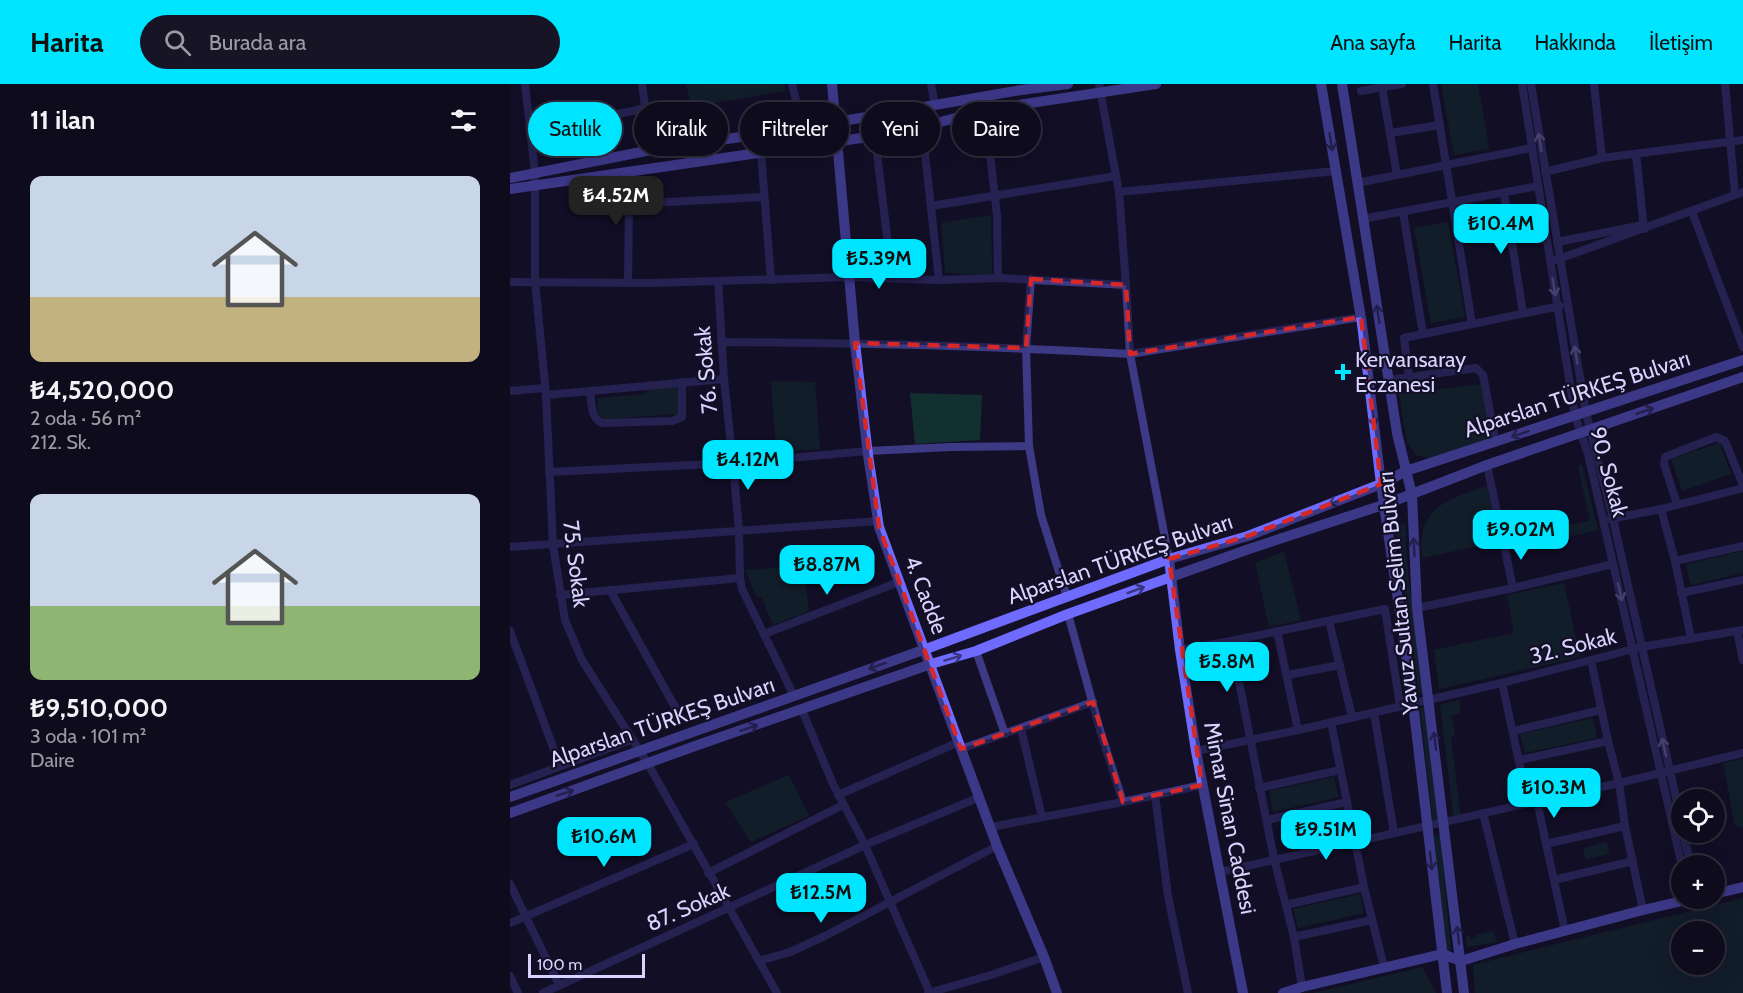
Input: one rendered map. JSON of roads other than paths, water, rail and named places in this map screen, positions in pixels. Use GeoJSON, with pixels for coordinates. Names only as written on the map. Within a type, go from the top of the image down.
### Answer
{"type":"FeatureCollection","features":[{"type":"Feature","properties":{"kind":"main road","name":"4. Cadde"},"geometry":{"type":"LineString","coordinates":[[832,84],[833,102]]}},
{"type":"Feature","properties":{"kind":"main road"},"geometry":{"type":"LineString","coordinates":[[940,105],[1021,87],[1068,84]]}},
{"type":"Feature","properties":{"kind":"main road"},"geometry":{"type":"LineString","coordinates":[[1027,102],[1100,88],[1156,84]]}},
{"type":"Feature","properties":{"kind":"main road","name":"Yavuz Sultan Selim Bulvarı"},"geometry":{"type":"LineString","coordinates":[[1321,84],[1361,317],[1381,484],[1386,504],[1413,703],[1447,993]]}},
{"type":"Feature","properties":{"kind":"main road","name":"Yavuz Sultan Selim Bulvarı"},"geometry":{"type":"LineString","coordinates":[[1342,84],[1397,434],[1412,495],[1417,608],[1430,699],[1464,993]]}},
{"type":"Feature","properties":{"kind":"main road"},"geometry":{"type":"LineString","coordinates":[[510,178],[634,153]]}},
{"type":"Feature","properties":{"kind":"main road"},"geometry":{"type":"LineString","coordinates":[[510,189],[740,155]]}},
{"type":"Feature","properties":{"kind":"main road","name":"4. Cadde"},"geometry":{"type":"LineString","coordinates":[[837,156],[867,451],[878,521],[960,746],[1057,993]]}},
{"type":"Feature","properties":{"kind":"main road","name":"Alparslan TÜRKEŞ Bulvarı"},"geometry":{"type":"LineString","coordinates":[[510,797],[926,649],[1169,559],[1248,536],[1381,484],[1406,471],[1743,360]]}},
{"type":"Feature","properties":{"kind":"main road"},"geometry":{"type":"LineString","coordinates":[[510,813],[931,664],[976,651],[1068,614],[1249,549],[1412,495],[1487,465],[1743,377]]}},
{"type":"Feature","properties":{"kind":"main road","name":"Mimar Sinan Caddesi"},"geometry":{"type":"LineString","coordinates":[[1169,559],[1196,751],[1244,993]]}},
{"type":"Feature","properties":{"kind":"main road"},"geometry":{"type":"LineString","coordinates":[[1725,892],[1743,888]]}},
{"type":"Feature","properties":{"kind":"main road"},"geometry":{"type":"LineString","coordinates":[[1283,993],[1442,954],[1461,961],[1515,944],[1671,904]]}},
{"type":"Feature","properties":{"kind":"street","name":"75. Sokak"},"geometry":{"type":"LineString","coordinates":[[525,84],[528,108]]}},
{"type":"Feature","properties":{"kind":"street"},"geometry":{"type":"LineString","coordinates":[[642,84],[645,102]]}},
{"type":"Feature","properties":{"kind":"street"},"geometry":{"type":"LineString","coordinates":[[792,84],[796,102]]}},
{"type":"Feature","properties":{"kind":"street"},"geometry":{"type":"LineString","coordinates":[[930,84],[934,102]]}},
{"type":"Feature","properties":{"kind":"street"},"geometry":{"type":"LineString","coordinates":[[1361,91],[1402,84]]}},
{"type":"Feature","properties":{"kind":"street"},"geometry":{"type":"LineString","coordinates":[[1433,84],[1472,324]]}},
{"type":"Feature","properties":{"kind":"street","name":"90. Sokak"},"geometry":{"type":"LineString","coordinates":[[1522,84],[1557,306],[1580,414],[1613,519],[1680,855]]}},
{"type":"Feature","properties":{"kind":"street","name":"90. Sokak"},"geometry":{"type":"LineString","coordinates":[[1531,84],[1568,304],[1580,414]]}},
{"type":"Feature","properties":{"kind":"street"},"geometry":{"type":"LineString","coordinates":[[1594,84],[1602,158]]}},
{"type":"Feature","properties":{"kind":"street"},"geometry":{"type":"LineString","coordinates":[[1550,262],[1739,193],[1725,84]]}},
{"type":"Feature","properties":{"kind":"street"},"geometry":{"type":"LineString","coordinates":[[1382,87],[1397,175]]}},
{"type":"Feature","properties":{"kind":"street"},"geometry":{"type":"LineString","coordinates":[[1100,88],[1119,192],[1130,354],[1169,559]]}},
{"type":"Feature","properties":{"kind":"street"},"geometry":{"type":"LineString","coordinates":[[1390,133],[1440,125]]}},
{"type":"Feature","properties":{"kind":"street"},"geometry":{"type":"LineString","coordinates":[[1545,172],[1602,158],[1743,140]]}},
{"type":"Feature","properties":{"kind":"street"},"geometry":{"type":"LineString","coordinates":[[1357,183],[1532,148]]}},
{"type":"Feature","properties":{"kind":"street"},"geometry":{"type":"LineString","coordinates":[[1636,154],[1643,227]]}},
{"type":"Feature","properties":{"kind":"street","name":"75. Sokak"},"geometry":{"type":"LineString","coordinates":[[533,156],[535,281],[546,392],[553,546],[565,620],[582,660],[648,764],[777,993]]}},
{"type":"Feature","properties":{"kind":"street"},"geometry":{"type":"LineString","coordinates":[[761,156],[771,280]]}},
{"type":"Feature","properties":{"kind":"street"},"geometry":{"type":"LineString","coordinates":[[877,156],[892,278]]}},
{"type":"Feature","properties":{"kind":"street"},"geometry":{"type":"LineString","coordinates":[[925,156],[939,280]]}},
{"type":"Feature","properties":{"kind":"street"},"geometry":{"type":"LineString","coordinates":[[990,156],[998,278]]}},
{"type":"Feature","properties":{"kind":"street"},"geometry":{"type":"LineString","coordinates":[[1119,192],[1336,171]]}},
{"type":"Feature","properties":{"kind":"street"},"geometry":{"type":"LineString","coordinates":[[626,172],[629,204],[628,282]]}},
{"type":"Feature","properties":{"kind":"street"},"geometry":{"type":"LineString","coordinates":[[931,206],[1116,176]]}},
{"type":"Feature","properties":{"kind":"street"},"geometry":{"type":"LineString","coordinates":[[1362,219],[1538,186]]}},
{"type":"Feature","properties":{"kind":"street"},"geometry":{"type":"LineString","coordinates":[[1504,193],[1523,313]]}},
{"type":"Feature","properties":{"kind":"street"},"geometry":{"type":"LineString","coordinates":[[629,204],[763,197]]}},
{"type":"Feature","properties":{"kind":"street"},"geometry":{"type":"LineString","coordinates":[[1402,212],[1423,334]]}},
{"type":"Feature","properties":{"kind":"street"},"geometry":{"type":"LineString","coordinates":[[1692,212],[1743,347]]}},
{"type":"Feature","properties":{"kind":"street"},"geometry":{"type":"LineString","coordinates":[[1557,242],[1643,227]]}},
{"type":"Feature","properties":{"kind":"street"},"geometry":{"type":"LineString","coordinates":[[510,282],[718,281],[849,277],[939,280],[998,278],[1126,285]]}},
{"type":"Feature","properties":{"kind":"street"},"geometry":{"type":"LineString","coordinates":[[1031,279],[1026,348],[1029,446],[1041,515],[1067,597]]}},
{"type":"Feature","properties":{"kind":"street","name":"76. Sokak"},"geometry":{"type":"LineString","coordinates":[[718,281],[742,589],[794,696]]}},
{"type":"Feature","properties":{"kind":"street"},"geometry":{"type":"LineString","coordinates":[[1408,377],[1404,338],[1568,304]]}},
{"type":"Feature","properties":{"kind":"street"},"geometry":{"type":"LineString","coordinates":[[721,342],[1026,348],[1130,354],[1361,317]]}},
{"type":"Feature","properties":{"kind":"street"},"geometry":{"type":"LineString","coordinates":[[1389,380],[1476,369],[1483,375],[1494,432]]}},
{"type":"Feature","properties":{"kind":"street"},"geometry":{"type":"LineString","coordinates":[[510,391],[590,392],[724,379]]}},
{"type":"Feature","properties":{"kind":"street"},"geometry":{"type":"LineString","coordinates":[[590,392],[593,415],[602,423],[672,421],[682,417],[682,382]]}},
{"type":"Feature","properties":{"kind":"street","name":"90. Sokak"},"geometry":{"type":"LineString","coordinates":[[1585,432],[1613,564],[1637,648]]}},
{"type":"Feature","properties":{"kind":"street"},"geometry":{"type":"LineString","coordinates":[[1603,521],[1661,509],[1743,487],[1725,441],[1716,437],[1665,457],[1664,464],[1677,504]]}},
{"type":"Feature","properties":{"kind":"street"},"geometry":{"type":"LineString","coordinates":[[549,472],[733,464],[867,451],[1029,446]]}},
{"type":"Feature","properties":{"kind":"street"},"geometry":{"type":"LineString","coordinates":[[1487,465],[1514,588]]}},
{"type":"Feature","properties":{"kind":"street"},"geometry":{"type":"LineString","coordinates":[[1661,509],[1675,561],[1691,638]]}},
{"type":"Feature","properties":{"kind":"street"},"geometry":{"type":"LineString","coordinates":[[510,547],[553,546],[878,521]]}},
{"type":"Feature","properties":{"kind":"street"},"geometry":{"type":"LineString","coordinates":[[1675,561],[1743,546]]}},
{"type":"Feature","properties":{"kind":"street"},"geometry":{"type":"LineString","coordinates":[[1417,608],[1613,564]]}},
{"type":"Feature","properties":{"kind":"street"},"geometry":{"type":"LineString","coordinates":[[560,595],[740,578]]}},
{"type":"Feature","properties":{"kind":"street"},"geometry":{"type":"LineString","coordinates":[[1681,593],[1743,580]]}},
{"type":"Feature","properties":{"kind":"street"},"geometry":{"type":"LineString","coordinates":[[764,634],[899,582]]}},
{"type":"Feature","properties":{"kind":"street"},"geometry":{"type":"LineString","coordinates":[[610,590],[680,716]]}},
{"type":"Feature","properties":{"kind":"street"},"geometry":{"type":"LineString","coordinates":[[1180,650],[1231,642],[1385,609],[1400,706]]}},
{"type":"Feature","properties":{"kind":"street"},"geometry":{"type":"LineString","coordinates":[[1068,614],[1123,802]]}},
{"type":"Feature","properties":{"kind":"street"},"geometry":{"type":"LineString","coordinates":[[1329,621],[1352,717]]}},
{"type":"Feature","properties":{"kind":"street"},"geometry":{"type":"LineString","coordinates":[[1740,630],[1743,660]]}},
{"type":"Feature","properties":{"kind":"street","name":"32. Sokak"},"geometry":{"type":"LineString","coordinates":[[1196,751],[1298,730],[1637,648],[1740,630]]}},
{"type":"Feature","properties":{"kind":"street"},"geometry":{"type":"LineString","coordinates":[[510,631],[560,766]]}},
{"type":"Feature","properties":{"kind":"street"},"geometry":{"type":"LineString","coordinates":[[1277,631],[1298,730]]}},
{"type":"Feature","properties":{"kind":"street"},"geometry":{"type":"LineString","coordinates":[[1231,642],[1274,859],[1294,937],[1302,987]]}},
{"type":"Feature","properties":{"kind":"street"},"geometry":{"type":"LineString","coordinates":[[976,651],[1005,734]]}},
{"type":"Feature","properties":{"kind":"street"},"geometry":{"type":"LineString","coordinates":[[1591,660],[1619,783],[1625,826],[1643,910]]}},
{"type":"Feature","properties":{"kind":"street"},"geometry":{"type":"LineString","coordinates":[[1287,675],[1340,665]]}},
{"type":"Feature","properties":{"kind":"street"},"geometry":{"type":"LineString","coordinates":[[1502,682],[1528,803]]}},
{"type":"Feature","properties":{"kind":"street"},"geometry":{"type":"LineString","coordinates":[[838,795],[960,746],[1021,729],[1093,702]]}},
{"type":"Feature","properties":{"kind":"street"},"geometry":{"type":"LineString","coordinates":[[802,710],[838,795],[865,845],[929,993],[1044,957]]}},
{"type":"Feature","properties":{"kind":"street"},"geometry":{"type":"LineString","coordinates":[[1513,731],[1601,710]]}},
{"type":"Feature","properties":{"kind":"street"},"geometry":{"type":"LineString","coordinates":[[1374,712],[1394,833]]}},
{"type":"Feature","properties":{"kind":"street"},"geometry":{"type":"LineString","coordinates":[[1331,722],[1364,887],[1384,967]]}},
{"type":"Feature","properties":{"kind":"street"},"geometry":{"type":"LineString","coordinates":[[1021,729],[1042,817]]}},
{"type":"Feature","properties":{"kind":"street"},"geometry":{"type":"LineString","coordinates":[[510,784],[631,740]]}},
{"type":"Feature","properties":{"kind":"street"},"geometry":{"type":"LineString","coordinates":[[1520,760],[1608,741]]}},
{"type":"Feature","properties":{"kind":"street"},"geometry":{"type":"LineString","coordinates":[[1220,872],[1743,753]]}},
{"type":"Feature","properties":{"kind":"street"},"geometry":{"type":"LineString","coordinates":[[1259,788],[1340,770]]}},
{"type":"Feature","properties":{"kind":"street","name":"90. Sokak"},"geometry":{"type":"LineString","coordinates":[[1665,772],[1671,790]]}},
{"type":"Feature","properties":{"kind":"street"},"geometry":{"type":"LineString","coordinates":[[991,827],[1202,785]]}},
{"type":"Feature","properties":{"kind":"street"},"geometry":{"type":"LineString","coordinates":[[1155,795],[1168,896],[1188,993]]}},
{"type":"Feature","properties":{"kind":"street","name":"87. Sokak"},"geometry":{"type":"LineString","coordinates":[[543,993],[865,845],[980,797]]}},
{"type":"Feature","properties":{"kind":"street"},"geometry":{"type":"LineString","coordinates":[[1537,800],[1565,931]]}},
{"type":"Feature","properties":{"kind":"street"},"geometry":{"type":"LineString","coordinates":[[1267,820],[1347,802]]}},
{"type":"Feature","properties":{"kind":"street"},"geometry":{"type":"LineString","coordinates":[[708,873],[843,804]]}},
{"type":"Feature","properties":{"kind":"street"},"geometry":{"type":"LineString","coordinates":[[1483,813],[1515,944]]}},
{"type":"Feature","properties":{"kind":"street"},"geometry":{"type":"LineString","coordinates":[[1546,844],[1625,826]]}},
{"type":"Feature","properties":{"kind":"street"},"geometry":{"type":"LineString","coordinates":[[510,923],[694,844]]}},
{"type":"Feature","properties":{"kind":"street"},"geometry":{"type":"LineString","coordinates":[[759,961],[807,945],[998,846]]}},
{"type":"Feature","properties":{"kind":"street"},"geometry":{"type":"LineString","coordinates":[[1554,880],[1634,861]]}},
{"type":"Feature","properties":{"kind":"street"},"geometry":{"type":"LineString","coordinates":[[510,884],[559,985]]}},
{"type":"Feature","properties":{"kind":"street"},"geometry":{"type":"LineString","coordinates":[[1286,905],[1364,887]]}},
{"type":"Feature","properties":{"kind":"street"},"geometry":{"type":"LineString","coordinates":[[1294,937],[1372,920]]}},
{"type":"Feature","properties":{"kind":"street"},"geometry":{"type":"LineString","coordinates":[[510,976],[519,993]]}},
{"type":"Feature","properties":{"kind":"place","name":"Kervansaray Eczanesi"},"geometry":{"type":"Point","coordinates":[1343,372]}}]}
